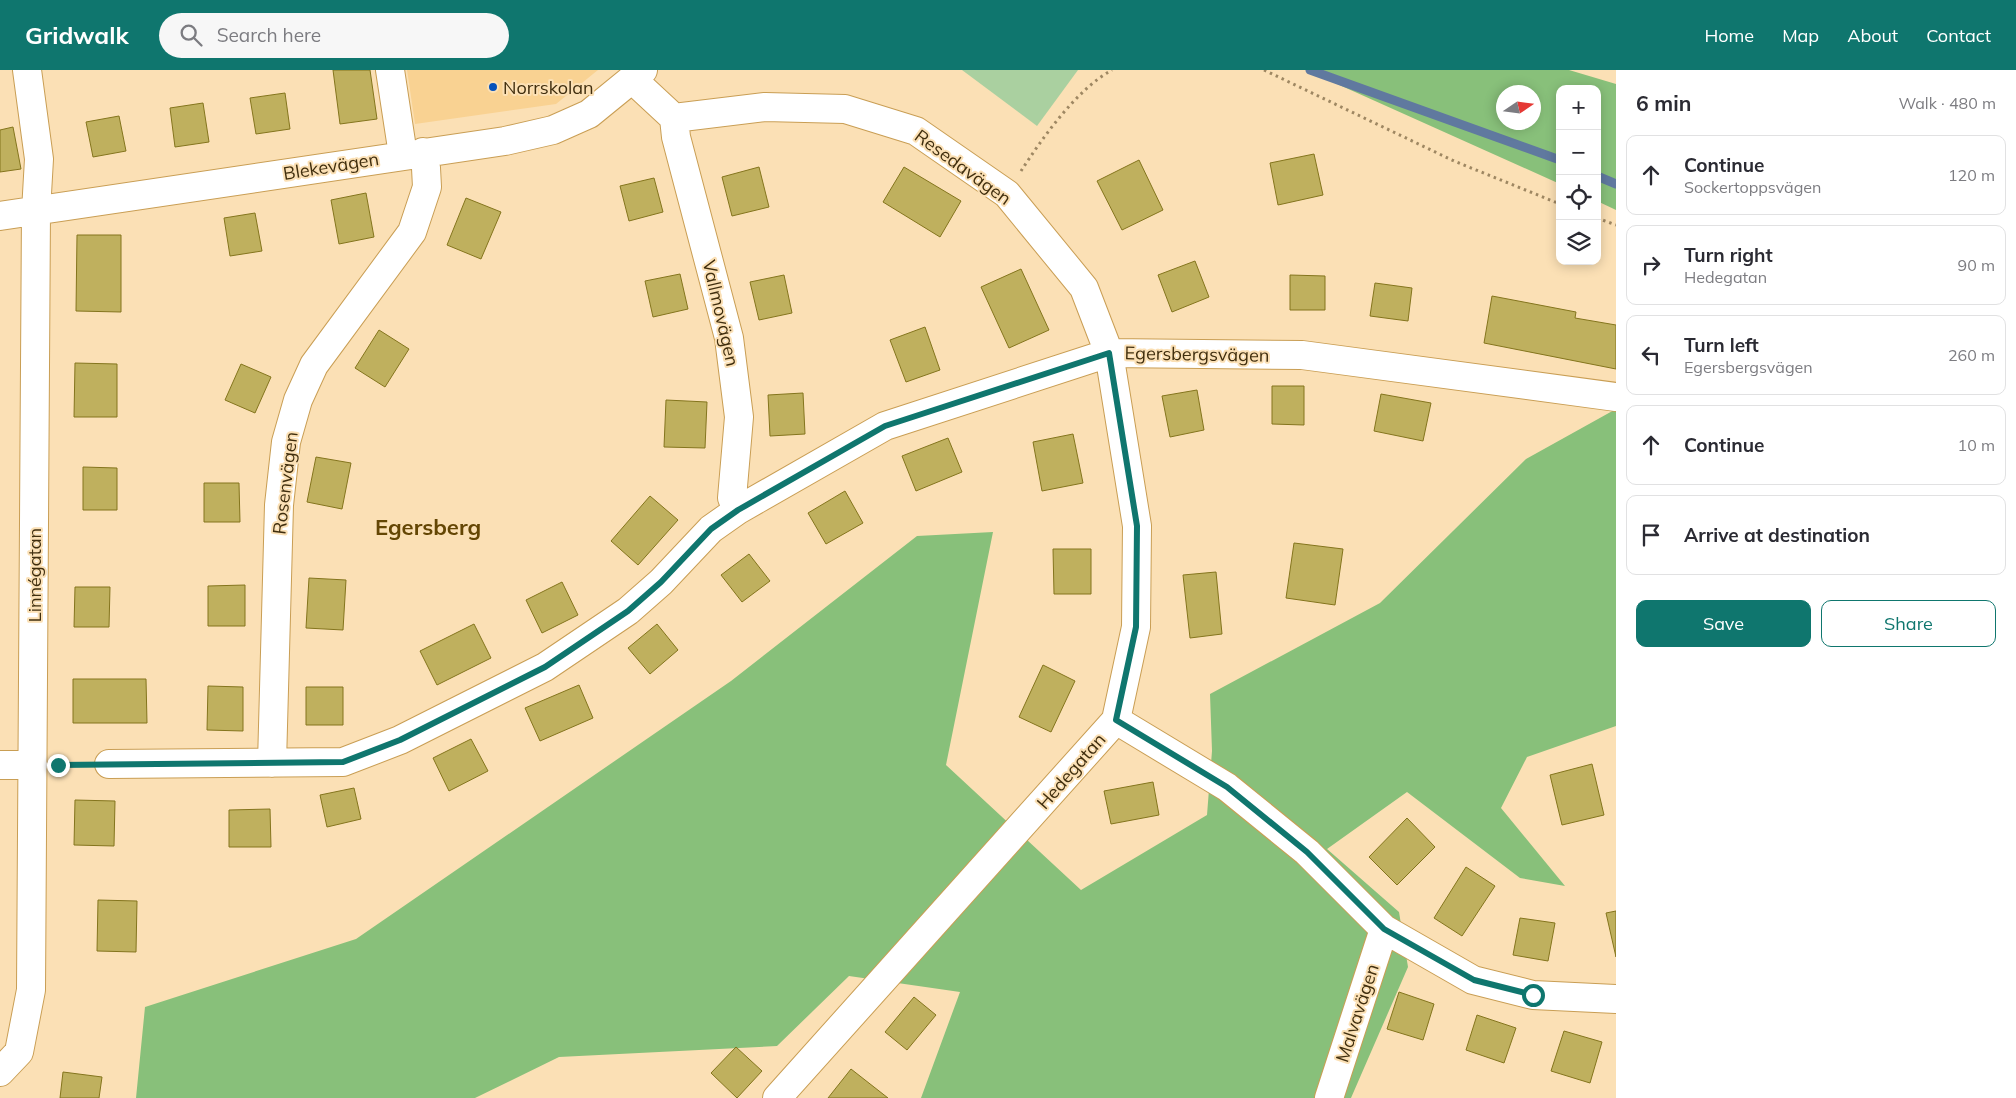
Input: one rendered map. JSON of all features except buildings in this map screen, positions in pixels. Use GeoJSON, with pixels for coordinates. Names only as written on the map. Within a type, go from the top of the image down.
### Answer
{"type":"FeatureCollection","features":[{"type":"Feature","properties":{"kind":"street","name":"Linnégatan"},"geometry":{"type":"LineString","coordinates":[[0,1072],[19,1052],[31,990],[36,211],[39,159],[27,70]]}},
{"type":"Feature","properties":{"kind":"street","name":"Rosenvägen"},"geometry":{"type":"LineString","coordinates":[[272,763],[279,505],[286,442],[298,400],[314,365],[412,232],[427,187],[426,168],[413,154],[390,70]]}},
{"type":"Feature","properties":{"kind":"street","name":"Blekevägen"},"geometry":{"type":"LineString","coordinates":[[0,216],[505,141],[553,130],[589,114],[638,75]]}},
{"type":"Feature","properties":{"kind":"street"},"geometry":{"type":"LineString","coordinates":[[638,75],[674,118]]}},
{"type":"Feature","properties":{"kind":"street","name":"Resedavägen"},"geometry":{"type":"LineString","coordinates":[[674,118],[765,107],[845,109],[916,131],[1007,194],[1084,288],[1109,353]]}},
{"type":"Feature","properties":{"kind":"street","name":"Vallmovägen"},"geometry":{"type":"LineString","coordinates":[[674,118],[676,137],[729,338],[739,417],[732,498],[738,510]]}},
{"type":"Feature","properties":{"kind":"street","name":"Egersbergsvägen"},"geometry":{"type":"LineString","coordinates":[[109,764],[343,762],[373,752],[466,708],[545,667],[628,611],[661,582],[711,529],[738,510],[885,426],[1109,353],[1302,355],[1616,397]]}},
{"type":"Feature","properties":{"kind":"street","name":"Hedegatan"},"geometry":{"type":"LineString","coordinates":[[777,1098],[1116,720],[1136,627],[1137,526],[1109,353]]}},
{"type":"Feature","properties":{"kind":"street"},"geometry":{"type":"LineString","coordinates":[[1116,720],[1227,787],[1307,852],[1384,929],[1474,980],[1533,995],[1616,999]]}},
{"type":"Feature","properties":{"kind":"street"},"geometry":{"type":"LineString","coordinates":[[0,765],[33,766]]}},
{"type":"Feature","properties":{"kind":"street","name":"Malvavägen"},"geometry":{"type":"LineString","coordinates":[[1329,1098],[1384,929]]}},
{"type":"Feature","properties":{"kind":"path"},"geometry":{"type":"LineString","coordinates":[[1007,194],[1044,136],[1097,78],[1112,70]]}},
{"type":"Feature","properties":{"kind":"path"},"geometry":{"type":"LineString","coordinates":[[1264,70],[1454,161],[1556,202]]}},
{"type":"Feature","properties":{"kind":"path"},"geometry":{"type":"LineString","coordinates":[[1601,219],[1616,225]]}},
{"type":"Feature","properties":{"kind":"path"},"geometry":{"type":"LineString","coordinates":[[33,766],[109,764]]}},
{"type":"Feature","properties":{"kind":"shaded area","name":"Norrskolan"},"geometry":{"type":"Polygon","coordinates":[[[407,70],[598,70],[556,104],[415,124],[407,70]]]}},
{"type":"Feature","properties":{"kind":"green space"},"geometry":{"type":"Polygon","coordinates":[[[962,70],[1078,70],[1037,126],[962,70]]]}},
{"type":"Feature","properties":{"kind":"green space"},"geometry":{"type":"Polygon","coordinates":[[[1306,70],[1569,70],[1616,84],[1616,210],[1601,203],[1601,85],[1556,85],[1556,182],[1306,70]]]}},
{"type":"Feature","properties":{"kind":"green space"},"geometry":{"type":"Polygon","coordinates":[[[1616,409],[1616,726],[1527,757],[1501,808],[1565,886],[1520,878],[1407,792],[1327,849],[1399,912],[1408,967],[1351,1098],[921,1098],[960,992],[849,976],[777,1046],[559,1057],[475,1098],[136,1098],[145,1007],[356,939],[731,681],[917,536],[993,532],[946,765],[1081,890],[1207,815],[1212,751],[1210,694],[1380,603],[1526,459],[1616,409]]]}},
{"type":"Feature","properties":{"kind":"waterway"},"geometry":{"type":"LineString","coordinates":[[1310,70],[1556,159]]}},
{"type":"Feature","properties":{"kind":"waterway"},"geometry":{"type":"LineString","coordinates":[[1601,178],[1616,184]]}},
{"type":"Feature","properties":{"kind":"place","name":"Norrskolan"},"geometry":{"type":"Point","coordinates":[493,87]}},
{"type":"Feature","properties":{"kind":"district","name":"Egersberg"},"geometry":{"type":"Point","coordinates":[428,527]}},
{"type":"Feature","properties":{"kind":"route"},"geometry":{"type":"LineString","coordinates":[[58,765],[343,762],[373,752],[466,708],[545,667],[628,611],[661,582],[711,529],[738,510],[885,426],[1109,353],[1137,526],[1136,627],[1116,720],[1227,787],[1307,852],[1384,929],[1474,980],[1533,995]]}}]}
